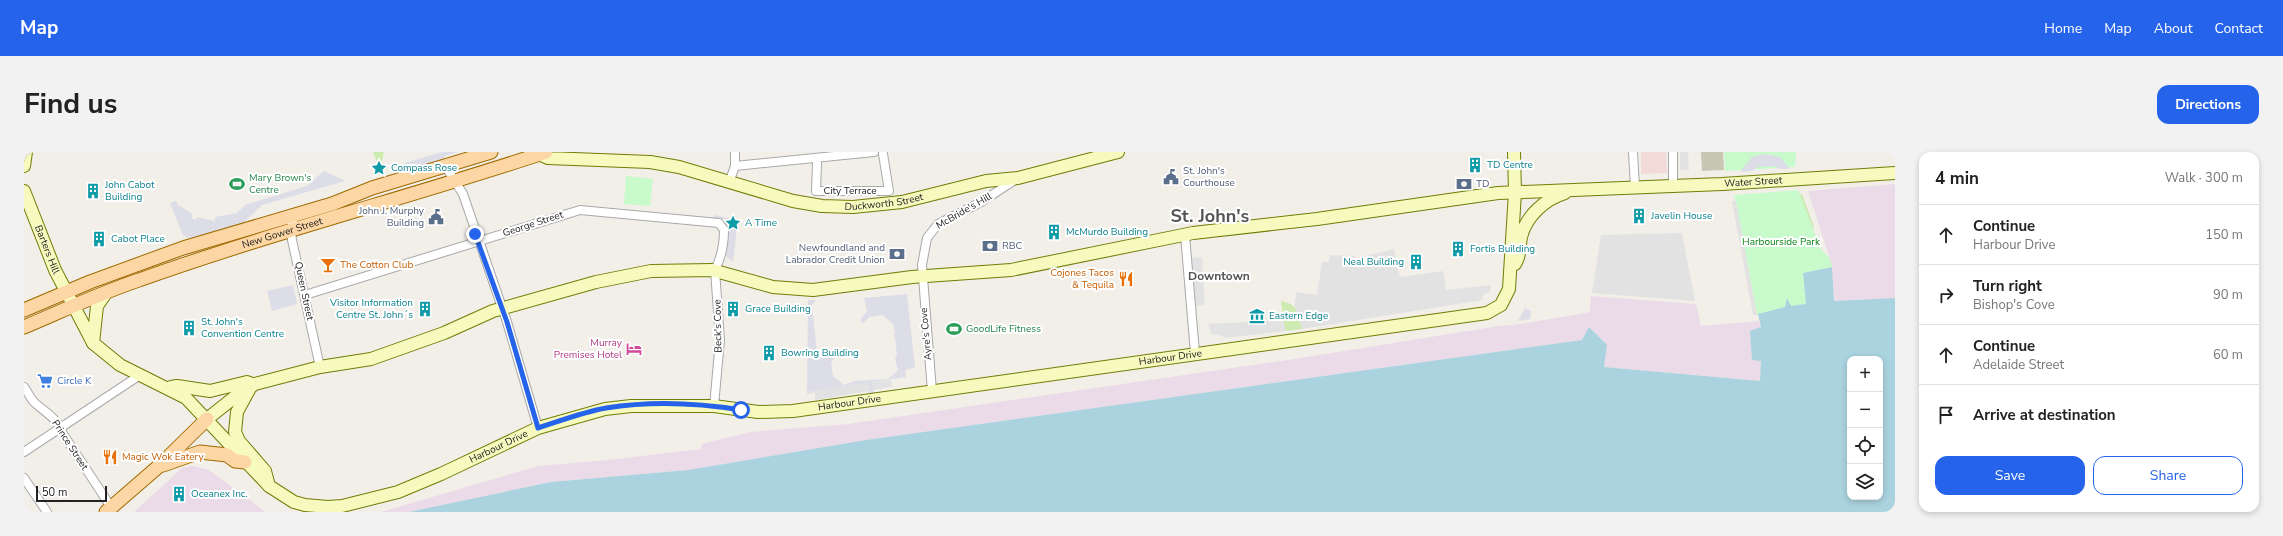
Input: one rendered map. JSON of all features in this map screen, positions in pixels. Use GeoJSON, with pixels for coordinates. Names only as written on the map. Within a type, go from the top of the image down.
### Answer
{"type":"FeatureCollection","features":[{"type":"Feature","properties":{"kind":"main road","name":"New Gower Street"},"geometry":{"type":"LineString","coordinates":[[24,310],[183,248],[332,204],[372,188],[446,167],[491,152]]}},
{"type":"Feature","properties":{"kind":"main road","name":"New Gower Street"},"geometry":{"type":"LineString","coordinates":[[24,327],[106,293],[216,253],[456,182],[542,153]]}},
{"type":"Feature","properties":{"kind":"main road"},"geometry":{"type":"LineString","coordinates":[[109,510],[159,466],[207,419]]}},
{"type":"Feature","properties":{"kind":"main road"},"geometry":{"type":"LineString","coordinates":[[159,466],[171,464],[191,454],[200,452],[227,455],[235,460],[245,462]]}},
{"type":"Feature","properties":{"kind":"street"},"geometry":{"type":"LineString","coordinates":[[24,166],[26,152]]}},
{"type":"Feature","properties":{"kind":"street","name":"Duckworth Street"},"geometry":{"type":"LineString","coordinates":[[614,152],[650,162],[679,167],[730,180],[809,205],[854,207],[902,202],[986,181],[1018,178],[1118,152]]}},
{"type":"Feature","properties":{"kind":"street"},"geometry":{"type":"LineString","coordinates":[[730,180],[735,166],[735,152]]}},
{"type":"Feature","properties":{"kind":"street"},"geometry":{"type":"LineString","coordinates":[[735,166],[787,156],[874,152]]}},
{"type":"Feature","properties":{"kind":"street","name":"Harbour Drive"},"geometry":{"type":"LineString","coordinates":[[140,375],[186,398],[269,486],[294,502],[328,508],[355,503],[410,488],[538,428],[588,412],[617,407],[714,406],[774,412],[1195,353],[1284,343],[1487,313],[1501,305],[1506,298],[1509,289],[1515,192],[1514,152]]}},
{"type":"Feature","properties":{"kind":"street"},"geometry":{"type":"LineString","coordinates":[[1633,152],[1635,188]]}},
{"type":"Feature","properties":{"kind":"street"},"geometry":{"type":"LineString","coordinates":[[1673,152],[1673,186]]}},
{"type":"Feature","properties":{"kind":"street","name":"Duckworth Street"},"geometry":{"type":"LineString","coordinates":[[542,153],[548,158],[650,162]]}},
{"type":"Feature","properties":{"kind":"street","name":"City Terrace"},"geometry":{"type":"LineString","coordinates":[[817,162],[816,191],[889,191],[883,154]]}},
{"type":"Feature","properties":{"kind":"street"},"geometry":{"type":"LineString","coordinates":[[446,167],[463,194],[478,242],[502,308],[538,428]]}},
{"type":"Feature","properties":{"kind":"street","name":"Water Street"},"geometry":{"type":"LineString","coordinates":[[253,385],[320,367],[354,363],[394,352],[502,308],[550,297],[596,282],[651,271],[715,270],[773,288],[797,290],[832,289],[922,277],[1040,265],[1185,235],[1515,192],[1635,188],[1895,173]]}},
{"type":"Feature","properties":{"kind":"street","name":"McBride's Hill"},"geometry":{"type":"LineString","coordinates":[[922,277],[924,247],[934,228],[945,220],[981,202],[1018,178]]}},
{"type":"Feature","properties":{"kind":"street"},"geometry":{"type":"LineString","coordinates":[[1511,270],[1520,258],[1523,230],[1534,214],[1548,200],[1571,190]]}},
{"type":"Feature","properties":{"kind":"street","name":"Barters Hill"},"geometry":{"type":"LineString","coordinates":[[24,191],[55,270],[93,343],[111,359],[140,375]]}},
{"type":"Feature","properties":{"kind":"street","name":"George Street"},"geometry":{"type":"LineString","coordinates":[[305,295],[580,210],[719,223],[724,230],[721,255],[715,270]]}},
{"type":"Feature","properties":{"kind":"street","name":"Queen Street"},"geometry":{"type":"LineString","coordinates":[[294,215],[291,230],[320,367]]}},
{"type":"Feature","properties":{"kind":"street"},"geometry":{"type":"LineString","coordinates":[[1185,235],[1195,353]]}},
{"type":"Feature","properties":{"kind":"street","name":"Beck's Cove"},"geometry":{"type":"LineString","coordinates":[[714,406],[720,340],[715,270]]}},
{"type":"Feature","properties":{"kind":"street","name":"Ayre's Cove"},"geometry":{"type":"LineString","coordinates":[[922,277],[932,391]]}},
{"type":"Feature","properties":{"kind":"street"},"geometry":{"type":"LineString","coordinates":[[93,343],[97,306],[106,293]]}},
{"type":"Feature","properties":{"kind":"street"},"geometry":{"type":"LineString","coordinates":[[24,452],[140,375]]}},
{"type":"Feature","properties":{"kind":"street"},"geometry":{"type":"LineString","coordinates":[[168,388],[177,386],[210,391],[247,382],[253,385]]}},
{"type":"Feature","properties":{"kind":"street"},"geometry":{"type":"LineString","coordinates":[[207,419],[236,396],[253,385]]}},
{"type":"Feature","properties":{"kind":"street"},"geometry":{"type":"LineString","coordinates":[[253,385],[237,412],[235,432],[239,441],[265,471],[269,486]]}},
{"type":"Feature","properties":{"kind":"street","name":"Prince Street"},"geometry":{"type":"LineString","coordinates":[[24,387],[33,400],[50,414],[61,427],[63,434],[109,510]]}},
{"type":"Feature","properties":{"kind":"street"},"geometry":{"type":"LineString","coordinates":[[24,478],[48,512]]}},
{"type":"Feature","properties":{"kind":"shaded area"},"geometry":{"type":"Polygon","coordinates":[[[442,152],[458,152],[447,155],[440,161],[397,174],[391,167],[442,152]]]}},
{"type":"Feature","properties":{"kind":"shaded area"},"geometry":{"type":"Polygon","coordinates":[[[1641,152],[1666,152],[1667,173],[1641,174],[1641,152]]]}},
{"type":"Feature","properties":{"kind":"shaded area"},"geometry":{"type":"Polygon","coordinates":[[[1680,152],[1688,152],[1689,170],[1680,170],[1680,152]]]}},
{"type":"Feature","properties":{"kind":"shaded area"},"geometry":{"type":"Polygon","coordinates":[[[1701,152],[1723,152],[1724,170],[1702,171],[1701,152]]]}},
{"type":"Feature","properties":{"kind":"shaded area"},"geometry":{"type":"Polygon","coordinates":[[[1765,154],[1780,157],[1790,169],[1780,169],[1773,166],[1758,167],[1752,171],[1740,172],[1752,157],[1765,154]]]}},
{"type":"Feature","properties":{"kind":"shaded area"},"geometry":{"type":"Polygon","coordinates":[[[324,171],[345,181],[262,205],[242,224],[190,239],[183,235],[170,203],[176,201],[178,205],[193,214],[191,218],[196,220],[197,217],[215,221],[215,217],[237,213],[245,205],[307,186],[324,171]]]}},
{"type":"Feature","properties":{"kind":"shaded area"},"geometry":{"type":"Polygon","coordinates":[[[1895,184],[1895,298],[1833,301],[1830,259],[1808,191],[1895,184]]]}},
{"type":"Feature","properties":{"kind":"shaded area"},"geometry":{"type":"Polygon","coordinates":[[[1732,201],[1736,201],[1757,315],[1753,315],[1732,201]]]}},
{"type":"Feature","properties":{"kind":"shaded area"},"geometry":{"type":"Polygon","coordinates":[[[714,215],[738,220],[733,262],[726,256],[729,228],[720,220],[713,218],[714,215]]]}},
{"type":"Feature","properties":{"kind":"shaded area"},"geometry":{"type":"Polygon","coordinates":[[[1682,233],[1695,301],[1592,293],[1601,235],[1682,233]]]}},
{"type":"Feature","properties":{"kind":"shaded area"},"geometry":{"type":"Polygon","coordinates":[[[1394,249],[1398,271],[1401,277],[1443,271],[1446,290],[1491,285],[1490,292],[1482,295],[1483,300],[1302,329],[1295,307],[1296,292],[1317,295],[1322,262],[1329,262],[1330,255],[1355,256],[1355,261],[1366,262],[1366,256],[1394,249]]]}},
{"type":"Feature","properties":{"kind":"shaded area"},"geometry":{"type":"Polygon","coordinates":[[[1202,257],[1205,305],[1195,306],[1192,258],[1202,257]]]}},
{"type":"Feature","properties":{"kind":"shaded area"},"geometry":{"type":"Polygon","coordinates":[[[293,285],[297,304],[272,311],[267,291],[293,285]]]}},
{"type":"Feature","properties":{"kind":"shaded area"},"geometry":{"type":"Polygon","coordinates":[[[907,294],[915,368],[907,369],[905,372],[906,377],[872,382],[874,393],[869,394],[868,383],[807,392],[808,300],[816,300],[812,305],[817,354],[819,356],[831,355],[835,358],[831,362],[833,376],[844,385],[855,381],[888,379],[898,370],[895,359],[897,356],[895,338],[893,336],[895,334],[894,325],[883,315],[869,317],[864,323],[860,320],[867,311],[864,298],[907,294]]]}},
{"type":"Feature","properties":{"kind":"shaded area"},"geometry":{"type":"Polygon","coordinates":[[[1591,296],[1696,304],[1701,326],[1759,321],[1761,328],[1750,331],[1761,361],[1760,381],[1604,367],[1607,345],[1589,327],[1582,340],[866,440],[688,470],[551,482],[409,512],[381,512],[538,466],[608,460],[701,449],[702,444],[751,432],[848,424],[1288,360],[1499,326],[1521,324],[1590,312],[1591,296]]]}},
{"type":"Feature","properties":{"kind":"shaded area"},"geometry":{"type":"Polygon","coordinates":[[[1525,308],[1531,311],[1530,319],[1518,321],[1525,308]]]}},
{"type":"Feature","properties":{"kind":"shaded area"},"geometry":{"type":"Polygon","coordinates":[[[1284,320],[1285,331],[1225,338],[1223,336],[1211,334],[1208,324],[1284,320]]]}},
{"type":"Feature","properties":{"kind":"shaded area"},"geometry":{"type":"Polygon","coordinates":[[[891,380],[892,387],[873,390],[872,382],[891,380]]]}},
{"type":"Feature","properties":{"kind":"shaded area"},"geometry":{"type":"Polygon","coordinates":[[[868,383],[869,391],[815,400],[815,393],[807,394],[807,392],[868,383]]]}},
{"type":"Feature","properties":{"kind":"shaded area"},"geometry":{"type":"Polygon","coordinates":[[[192,466],[209,470],[266,512],[134,512],[182,468],[192,466]]]}},
{"type":"Feature","properties":{"kind":"green space"},"geometry":{"type":"Polygon","coordinates":[[[373,152],[384,152],[382,161],[377,162],[373,152]]]}},
{"type":"Feature","properties":{"kind":"green space"},"geometry":{"type":"Polygon","coordinates":[[[1724,152],[1796,152],[1795,167],[1725,171],[1724,152]]]}},
{"type":"Feature","properties":{"kind":"green space"},"geometry":{"type":"Polygon","coordinates":[[[626,176],[653,179],[650,206],[624,204],[626,176]]]}},
{"type":"Feature","properties":{"kind":"green space","name":"Harbourside Park"},"geometry":{"type":"Polygon","coordinates":[[[1798,190],[1821,249],[1830,259],[1832,267],[1803,273],[1806,304],[1790,306],[1787,299],[1785,307],[1757,315],[1734,195],[1798,190]]]}},
{"type":"Feature","properties":{"kind":"green space"},"geometry":{"type":"Polygon","coordinates":[[[1799,194],[1802,194],[1814,227],[1812,231],[1799,194]]]}},
{"type":"Feature","properties":{"kind":"green space"},"geometry":{"type":"Polygon","coordinates":[[[1281,301],[1291,304],[1297,310],[1302,329],[1285,331],[1281,301]]]}},
{"type":"Feature","properties":{"kind":"water"},"geometry":{"type":"Polygon","coordinates":[[[1832,267],[1834,301],[1895,298],[1895,512],[409,512],[551,482],[688,470],[866,440],[1582,340],[1589,327],[1607,345],[1604,367],[1760,381],[1761,361],[1752,360],[1750,331],[1761,327],[1758,314],[1785,307],[1787,298],[1791,306],[1806,304],[1803,273],[1832,267]]]}},
{"type":"Feature","properties":{"kind":"place","name":"TD Centre"},"geometry":{"type":"Point","coordinates":[1475,165]}},
{"type":"Feature","properties":{"kind":"place","name":"Compass Rose"},"geometry":{"type":"Point","coordinates":[379,168]}},
{"type":"Feature","properties":{"kind":"place","name":"St. John's Courthouse"},"geometry":{"type":"Point","coordinates":[1171,177]}},
{"type":"Feature","properties":{"kind":"place","name":"Mary Brown's Centre"},"geometry":{"type":"Point","coordinates":[237,184]}},
{"type":"Feature","properties":{"kind":"place","name":"TD"},"geometry":{"type":"Point","coordinates":[1464,184]}},
{"type":"Feature","properties":{"kind":"place","name":"John Cabot Building"},"geometry":{"type":"Point","coordinates":[93,191]}},
{"type":"Feature","properties":{"kind":"place","name":"Javelin House"},"geometry":{"type":"Point","coordinates":[1639,216]}},
{"type":"Feature","properties":{"kind":"place","name":"John J. Murphy Building"},"geometry":{"type":"Point","coordinates":[436,217]}},
{"type":"Feature","properties":{"kind":"place","name":"A Time"},"geometry":{"type":"Point","coordinates":[733,223]}},
{"type":"Feature","properties":{"kind":"place","name":"McMurdo Building"},"geometry":{"type":"Point","coordinates":[1054,232]}},
{"type":"Feature","properties":{"kind":"place","name":"Cabot Place"},"geometry":{"type":"Point","coordinates":[99,239]}},
{"type":"Feature","properties":{"kind":"place","name":"RBC"},"geometry":{"type":"Point","coordinates":[990,246]}},
{"type":"Feature","properties":{"kind":"place","name":"Fortis Building"},"geometry":{"type":"Point","coordinates":[1458,249]}},
{"type":"Feature","properties":{"kind":"place","name":"Newfoundland and Labrador Credit Union"},"geometry":{"type":"Point","coordinates":[897,254]}},
{"type":"Feature","properties":{"kind":"place","name":"Neal Building"},"geometry":{"type":"Point","coordinates":[1416,262]}},
{"type":"Feature","properties":{"kind":"place","name":"The Cotton Club"},"geometry":{"type":"Point","coordinates":[328,265]}},
{"type":"Feature","properties":{"kind":"place","name":"Cojones Tacos & Tequila"},"geometry":{"type":"Point","coordinates":[1126,279]}},
{"type":"Feature","properties":{"kind":"place","name":"Visitor Information Centre St. John´s"},"geometry":{"type":"Point","coordinates":[425,309]}},
{"type":"Feature","properties":{"kind":"place","name":"Grace Building"},"geometry":{"type":"Point","coordinates":[733,309]}},
{"type":"Feature","properties":{"kind":"place","name":"Eastern Edge"},"geometry":{"type":"Point","coordinates":[1257,316]}},
{"type":"Feature","properties":{"kind":"place","name":"St. John's Convention Centre"},"geometry":{"type":"Point","coordinates":[189,328]}},
{"type":"Feature","properties":{"kind":"place","name":"GoodLife Fitness"},"geometry":{"type":"Point","coordinates":[954,329]}},
{"type":"Feature","properties":{"kind":"place","name":"Murray Premises Hotel"},"geometry":{"type":"Point","coordinates":[634,349]}},
{"type":"Feature","properties":{"kind":"place","name":"Bowring Building"},"geometry":{"type":"Point","coordinates":[769,353]}},
{"type":"Feature","properties":{"kind":"place","name":"Circle K"},"geometry":{"type":"Point","coordinates":[45,381]}},
{"type":"Feature","properties":{"kind":"place","name":"Magic Wok Eatery"},"geometry":{"type":"Point","coordinates":[110,457]}},
{"type":"Feature","properties":{"kind":"place","name":"Oceanex Inc."},"geometry":{"type":"Point","coordinates":[179,494]}},
{"type":"Feature","properties":{"kind":"district","name":"St. John's"},"geometry":{"type":"Point","coordinates":[1210,216]}},
{"type":"Feature","properties":{"kind":"district","name":"Downtown"},"geometry":{"type":"Point","coordinates":[1219,276]}},
{"type":"Feature","properties":{"kind":"route"},"geometry":{"type":"LineString","coordinates":[[475,234],[507,322],[508,332],[538,428],[605,408],[631,406],[714,406],[741,410]]}}]}
